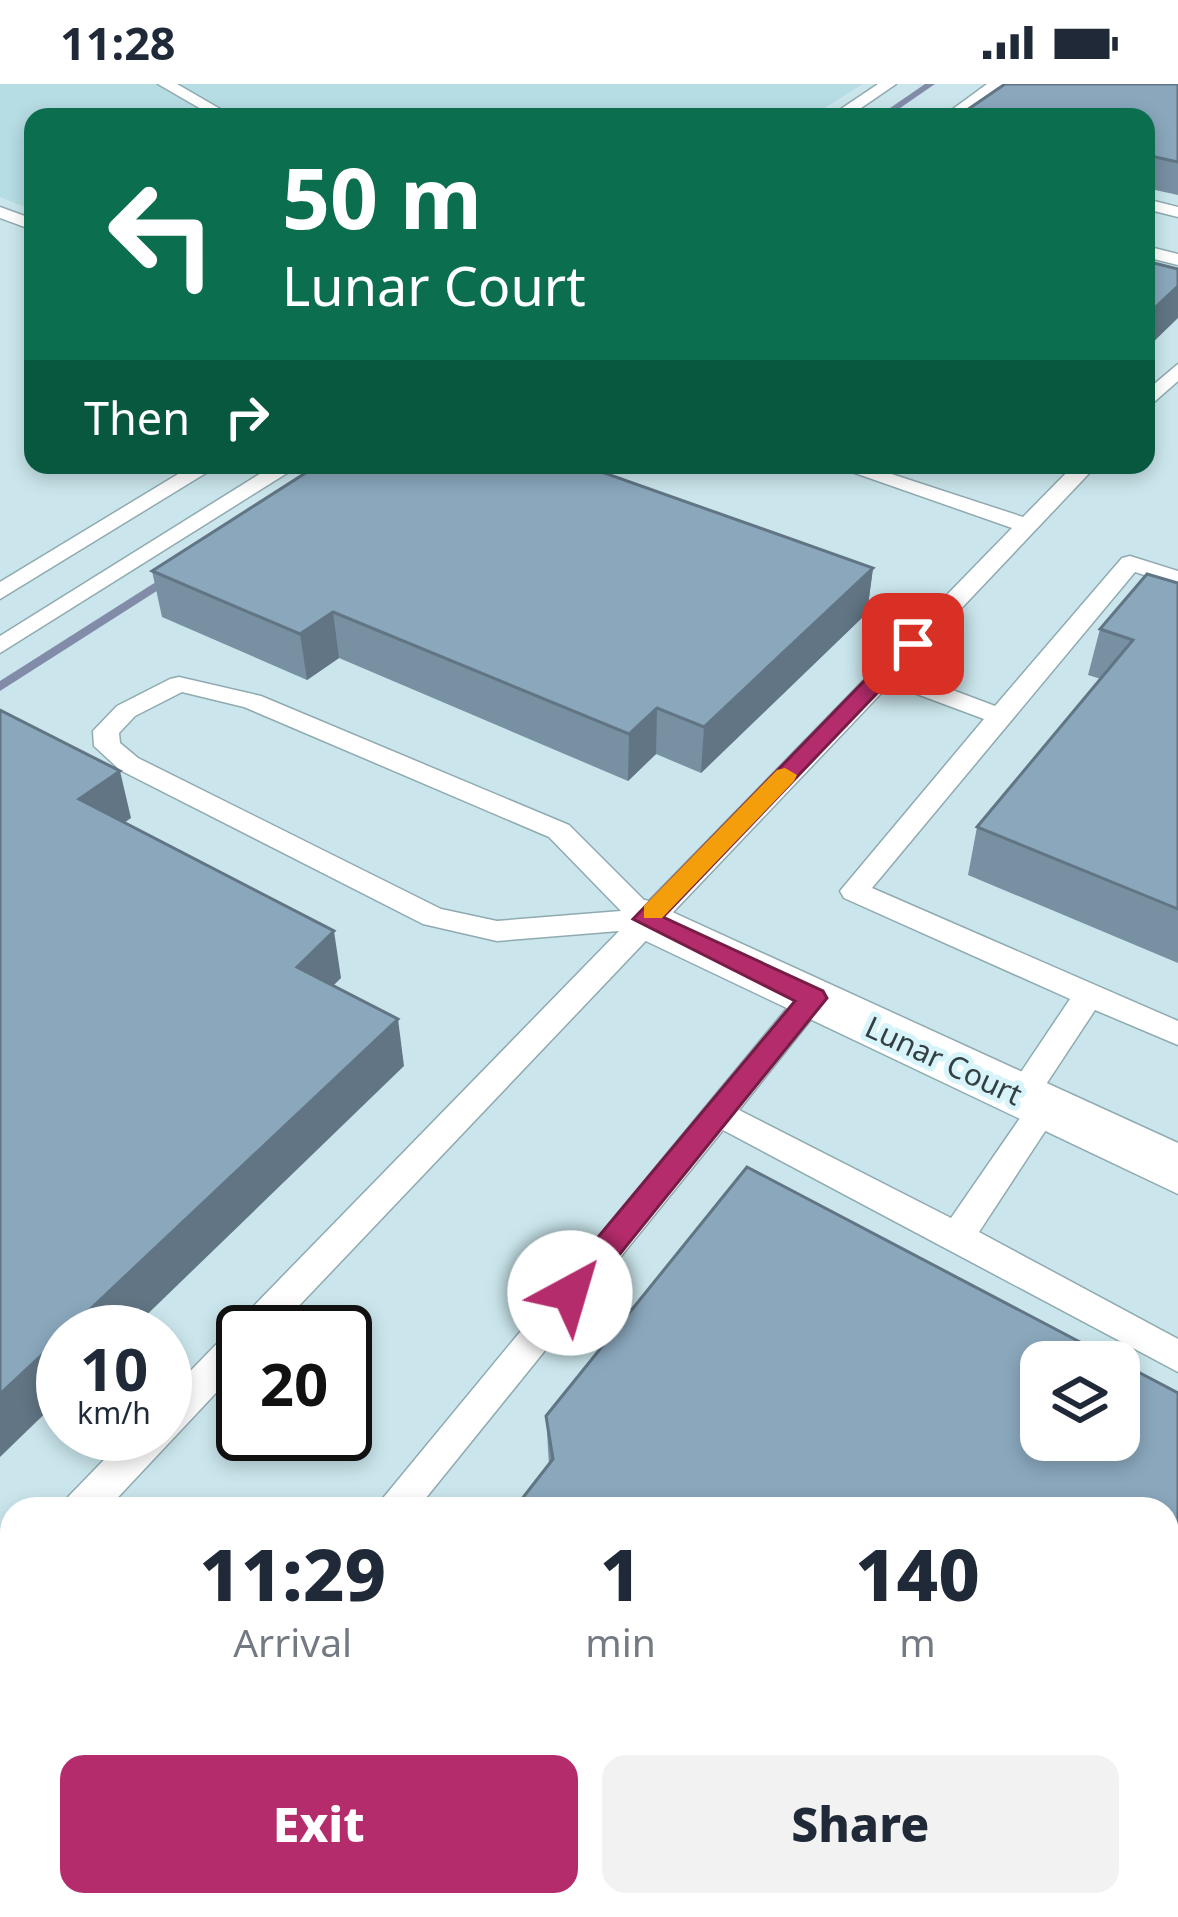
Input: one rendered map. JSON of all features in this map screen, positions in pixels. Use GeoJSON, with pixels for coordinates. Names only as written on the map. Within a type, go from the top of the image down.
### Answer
{"type":"FeatureCollection","features":[{"type":"Feature","properties":{"kind":"street","name":"Lunar Court"},"geometry":{"type":"LineString","coordinates":[[646,919],[1178,1170]]}},
{"type":"Feature","properties":{"kind":"lane"},"geometry":{"type":"LineString","coordinates":[[166,84],[210,108]]}},
{"type":"Feature","properties":{"kind":"lane"},"geometry":{"type":"LineString","coordinates":[[851,108],[888,84]]}},
{"type":"Feature","properties":{"kind":"lane"},"geometry":{"type":"LineString","coordinates":[[963,108],[998,84]]}},
{"type":"Feature","properties":{"kind":"lane"},"geometry":{"type":"LineString","coordinates":[[1161,397],[1178,370]]}},
{"type":"Feature","properties":{"kind":"lane"},"geometry":{"type":"LineString","coordinates":[[0,592],[193,474]]}},
{"type":"Feature","properties":{"kind":"lane"},"geometry":{"type":"LineString","coordinates":[[0,646],[275,474]]}},
{"type":"Feature","properties":{"kind":"lane"},"geometry":{"type":"LineString","coordinates":[[870,474],[1027,526]]}},
{"type":"Feature","properties":{"kind":"lane"},"geometry":{"type":"LineString","coordinates":[[277,1305],[1076,474]]}},
{"type":"Feature","properties":{"kind":"lane"},"geometry":{"type":"LineString","coordinates":[[1178,579],[1130,563],[854,890],[1178,1034]]}},
{"type":"Feature","properties":{"kind":"lane"},"geometry":{"type":"LineString","coordinates":[[884,673],[1000,716]]}},
{"type":"Feature","properties":{"kind":"lane"},"geometry":{"type":"LineString","coordinates":[[179,684],[252,700],[559,831],[646,919],[497,931],[433,917],[129,764],[107,746],[106,731],[126,711],[179,684]]}},
{"type":"Feature","properties":{"kind":"lane"},"geometry":{"type":"LineString","coordinates":[[957,1237],[1089,995]]}},
{"type":"Feature","properties":{"kind":"lane"},"geometry":{"type":"LineString","coordinates":[[403,1497],[813,998]]}},
{"type":"Feature","properties":{"kind":"lane"},"geometry":{"type":"LineString","coordinates":[[718,1113],[1178,1357]]}},
{"type":"Feature","properties":{"kind":"lane"},"geometry":{"type":"LineString","coordinates":[[192,1394],[216,1368]]}},
{"type":"Feature","properties":{"kind":"lane"},"geometry":{"type":"LineString","coordinates":[[93,1497],[127,1461]]}},
{"type":"Feature","properties":{"kind":"shaded area"},"geometry":{"type":"Polygon","coordinates":[[[0,84],[863,84],[824,108],[24,108],[24,206],[0,197],[0,84]]]}},
{"type":"Feature","properties":{"kind":"building"},"geometry":{"type":"Polygon","coordinates":[[[1005,84],[1178,84],[1178,162],[1155,157],[1155,108],[970,108],[1005,84]]]}},
{"type":"Feature","properties":{"kind":"building"},"geometry":{"type":"Polygon","coordinates":[[[1155,263],[1178,269],[1178,286],[1155,308],[1155,263]]]}},
{"type":"Feature","properties":{"kind":"building"},"geometry":{"type":"Polygon","coordinates":[[[304,474],[607,474],[873,568],[704,727],[657,708],[629,734],[333,612],[300,634],[152,571],[304,474]]]}},
{"type":"Feature","properties":{"kind":"building"},"geometry":{"type":"Polygon","coordinates":[[[1147,574],[1178,583],[1178,909],[977,827],[1133,640],[1100,629],[1147,574]]]}},
{"type":"Feature","properties":{"kind":"building"},"geometry":{"type":"Polygon","coordinates":[[[0,710],[120,771],[79,799],[334,931],[297,967],[398,1019],[95,1305],[36,1305],[36,1360],[0,1394],[0,710]]]}},
{"type":"Feature","properties":{"kind":"building"},"geometry":{"type":"Polygon","coordinates":[[[747,1167],[1078,1341],[1020,1341],[1020,1461],[1140,1461],[1140,1373],[1178,1393],[1178,1497],[523,1497],[553,1459],[546,1416],[747,1167]]]}},
{"type":"Feature","properties":{"kind":"waterway"},"geometry":{"type":"LineString","coordinates":[[895,108],[931,84]]}},
{"type":"Feature","properties":{"kind":"waterway"},"geometry":{"type":"LineString","coordinates":[[0,687],[170,577]]}},
{"type":"Feature","properties":{"kind":"slow traffic"},"geometry":{"type":"LineString","coordinates":[[653,912],[785,775]]}},
{"type":"Feature","properties":{"kind":"route"},"geometry":{"type":"LineString","coordinates":[[570,1293],[813,998],[646,919],[913,644]]}}]}
